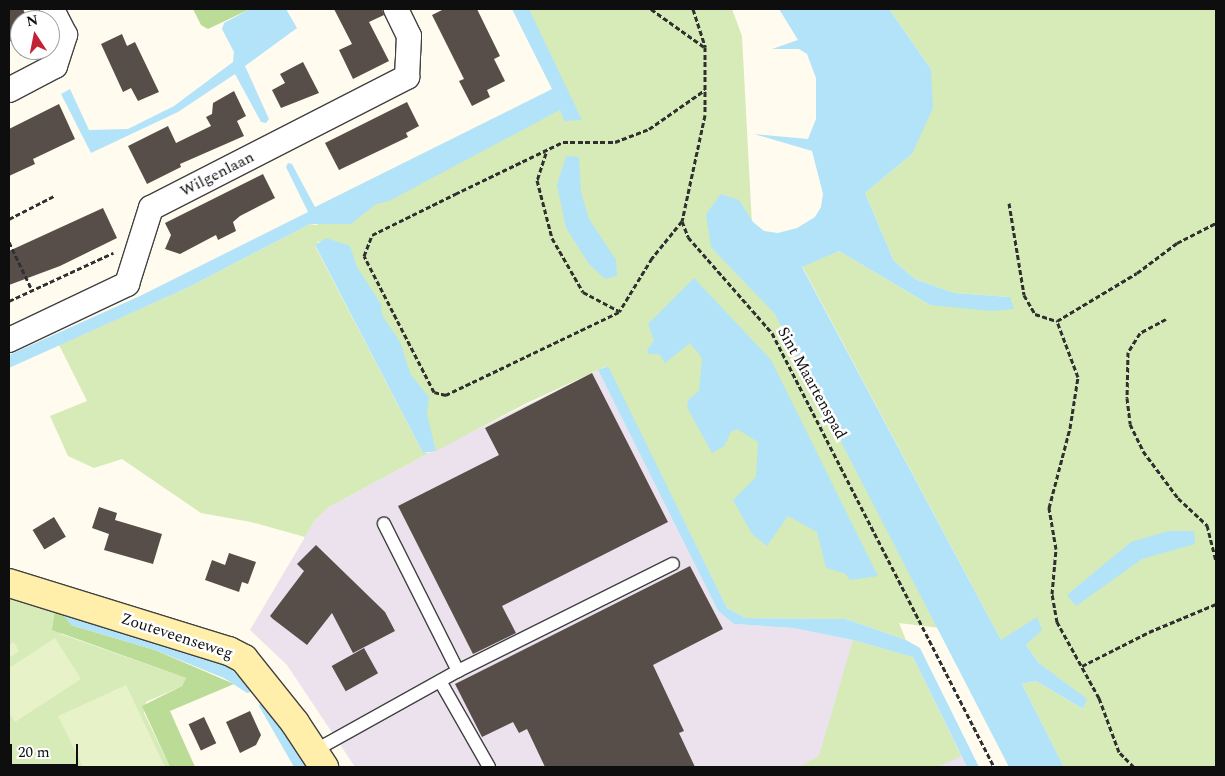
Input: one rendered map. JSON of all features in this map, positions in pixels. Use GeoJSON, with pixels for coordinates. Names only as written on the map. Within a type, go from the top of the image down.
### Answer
{"type":"FeatureCollection","features":[{"type":"Feature","properties":{"kind":"street"},"geometry":{"type":"LineString","coordinates":[[9,90],[55,66],[65,35],[52,9]]}},
{"type":"Feature","properties":{"kind":"street","name":"Wilgenlaan"},"geometry":{"type":"LineString","coordinates":[[9,340],[127,284],[150,208],[406,77],[409,36],[396,9]]}},
{"type":"Feature","properties":{"kind":"street","name":"Zouteveenseweg"},"geometry":{"type":"LineString","coordinates":[[9,583],[229,651],[255,670],[319,759]]}},
{"type":"Feature","properties":{"kind":"lane"},"geometry":{"type":"LineString","coordinates":[[384,524],[458,671]]}},
{"type":"Feature","properties":{"kind":"lane"},"geometry":{"type":"LineString","coordinates":[[319,759],[458,671],[673,564]]}},
{"type":"Feature","properties":{"kind":"lane"},"geometry":{"type":"LineString","coordinates":[[440,681],[489,767]]}},
{"type":"Feature","properties":{"kind":"path"},"geometry":{"type":"LineString","coordinates":[[651,9],[705,47]]}},
{"type":"Feature","properties":{"kind":"path"},"geometry":{"type":"LineString","coordinates":[[693,9],[705,47],[705,90],[700,147],[682,221],[652,258],[618,312],[446,395],[434,392],[364,256],[372,235],[546,153],[563,142],[615,142],[649,129],[705,90]]}},
{"type":"Feature","properties":{"kind":"path"},"geometry":{"type":"LineString","coordinates":[[546,153],[537,180],[552,238],[583,292],[618,312]]}},
{"type":"Feature","properties":{"kind":"path"},"geometry":{"type":"LineString","coordinates":[[9,219],[54,196]]}},
{"type":"Feature","properties":{"kind":"path"},"geometry":{"type":"LineString","coordinates":[[1009,203],[1024,295],[1035,314],[1057,321],[1137,273],[1177,243],[1216,223]]}},
{"type":"Feature","properties":{"kind":"path","name":"Sint Maartenspad"},"geometry":{"type":"LineString","coordinates":[[682,221],[688,237],[772,333],[994,767]]}},
{"type":"Feature","properties":{"kind":"path"},"geometry":{"type":"LineString","coordinates":[[9,301],[139,241]]}},
{"type":"Feature","properties":{"kind":"path"},"geometry":{"type":"LineString","coordinates":[[9,242],[32,290]]}},
{"type":"Feature","properties":{"kind":"path"},"geometry":{"type":"LineString","coordinates":[[1166,319],[1140,333],[1128,352],[1126,398],[1130,424],[1143,451],[1178,498],[1207,525],[1216,560]]}},
{"type":"Feature","properties":{"kind":"path"},"geometry":{"type":"LineString","coordinates":[[1057,321],[1078,376],[1070,428],[1049,508],[1056,549],[1052,594],[1057,622],[1099,698],[1119,752],[1134,767]]}},
{"type":"Feature","properties":{"kind":"path"},"geometry":{"type":"LineString","coordinates":[[1082,666],[1148,632],[1216,604]]}},
{"type":"Feature","properties":{"kind":"shaded area"},"geometry":{"type":"Polygon","coordinates":[[[598,370],[718,611],[734,624],[793,628],[853,640],[913,657],[967,767],[355,767],[287,665],[250,630],[315,520],[329,507],[429,453],[598,370]]]}},
{"type":"Feature","properties":{"kind":"green space"},"geometry":{"type":"Polygon","coordinates":[[[193,9],[250,9],[208,29],[201,25],[193,9]]]}},
{"type":"Feature","properties":{"kind":"green space"},"geometry":{"type":"Polygon","coordinates":[[[527,9],[732,9],[742,36],[752,225],[973,632],[899,623],[906,640],[846,619],[746,618],[727,608],[607,366],[527,403],[436,451],[430,431],[319,241],[315,246],[423,453],[429,453],[329,507],[315,520],[305,537],[251,522],[201,513],[122,459],[94,468],[68,456],[50,416],[87,401],[59,345],[189,287],[310,224],[316,225],[571,98],[527,9]]]}},
{"type":"Feature","properties":{"kind":"green space"},"geometry":{"type":"Polygon","coordinates":[[[889,9],[1216,9],[1216,767],[1064,767],[1022,684],[1036,681],[1083,709],[1086,699],[1039,663],[1026,645],[1001,640],[802,266],[839,251],[930,305],[1010,297],[954,293],[915,279],[894,261],[865,193],[912,154],[931,69],[889,9]]]}},
{"type":"Feature","properties":{"kind":"green space"},"geometry":{"type":"Polygon","coordinates":[[[9,595],[56,604],[61,634],[186,678],[182,686],[146,702],[144,713],[170,767],[9,767],[9,595]]]}},
{"type":"Feature","properties":{"kind":"green space"},"geometry":{"type":"Polygon","coordinates":[[[56,604],[70,608],[71,625],[155,650],[234,684],[170,711],[195,767],[170,767],[142,706],[182,686],[186,678],[52,630],[56,604]]]}},
{"type":"Feature","properties":{"kind":"green space"},"geometry":{"type":"Polygon","coordinates":[[[55,638],[81,679],[15,722],[9,713],[9,668],[55,638]]]}},
{"type":"Feature","properties":{"kind":"green space"},"geometry":{"type":"Polygon","coordinates":[[[853,640],[913,657],[961,756],[938,767],[799,767],[819,756],[853,640]]]}},
{"type":"Feature","properties":{"kind":"green space"},"geometry":{"type":"Polygon","coordinates":[[[14,642],[19,651],[9,658],[9,645],[14,642]]]}},
{"type":"Feature","properties":{"kind":"green space"},"geometry":{"type":"Polygon","coordinates":[[[126,685],[165,767],[83,767],[58,716],[126,685]]]}},
{"type":"Feature","properties":{"kind":"water"},"geometry":{"type":"Polygon","coordinates":[[[250,9],[286,9],[297,28],[245,66],[269,119],[266,123],[261,122],[235,74],[178,112],[91,153],[61,94],[70,89],[89,130],[128,129],[174,106],[233,62],[234,52],[222,29],[224,23],[250,9]]]}},
{"type":"Feature","properties":{"kind":"water"},"geometry":{"type":"Polygon","coordinates":[[[512,9],[529,9],[582,120],[564,121],[560,110],[389,201],[376,204],[351,224],[310,224],[189,287],[9,368],[9,355],[140,296],[308,212],[286,167],[288,163],[292,164],[315,207],[552,89],[512,9]]]}},
{"type":"Feature","properties":{"kind":"water"},"geometry":{"type":"Polygon","coordinates":[[[779,9],[889,9],[931,69],[933,108],[912,154],[865,193],[894,261],[915,279],[954,293],[1010,297],[1014,309],[992,311],[930,305],[839,251],[802,267],[1001,640],[1037,617],[1042,630],[1026,645],[1039,663],[1087,699],[1083,709],[1036,681],[1022,684],[1064,767],[1009,767],[775,314],[711,247],[706,214],[721,194],[739,200],[753,222],[764,231],[778,233],[797,228],[815,217],[821,207],[823,194],[812,151],[754,134],[808,139],[816,119],[816,78],[807,54],[799,49],[772,49],[798,40],[779,9]]]}},
{"type":"Feature","properties":{"kind":"water"},"geometry":{"type":"Polygon","coordinates":[[[566,156],[579,157],[581,192],[589,219],[616,260],[617,276],[605,279],[589,264],[566,228],[557,185],[566,156]]]}},
{"type":"Feature","properties":{"kind":"water"},"geometry":{"type":"Polygon","coordinates":[[[326,238],[350,246],[357,267],[381,304],[382,315],[400,342],[411,375],[429,397],[427,414],[436,451],[423,453],[315,245],[326,238]]]}},
{"type":"Feature","properties":{"kind":"water"},"geometry":{"type":"Polygon","coordinates":[[[694,278],[771,360],[878,576],[850,580],[846,574],[826,568],[817,532],[788,516],[767,546],[752,534],[733,500],[756,477],[758,442],[737,429],[731,432],[724,446],[712,453],[687,407],[688,400],[699,391],[702,358],[690,343],[665,363],[659,354],[649,354],[647,350],[654,341],[648,324],[694,278]]]}},
{"type":"Feature","properties":{"kind":"water"},"geometry":{"type":"Polygon","coordinates":[[[608,366],[727,608],[746,618],[846,619],[906,640],[920,648],[979,767],[967,767],[913,657],[853,640],[793,628],[734,624],[718,611],[598,370],[608,366]]]}},
{"type":"Feature","properties":{"kind":"water"},"geometry":{"type":"Polygon","coordinates":[[[1169,531],[1194,531],[1195,544],[1142,559],[1076,606],[1067,595],[1131,542],[1169,531]]]}},
{"type":"Feature","properties":{"kind":"water"},"geometry":{"type":"Polygon","coordinates":[[[69,612],[187,648],[230,668],[254,691],[247,693],[224,678],[155,650],[71,625],[64,616],[69,612]]]}},
{"type":"Feature","properties":{"kind":"water"},"geometry":{"type":"Polygon","coordinates":[[[262,699],[266,699],[308,767],[294,767],[259,706],[262,699]]]}},
{"type":"Feature","properties":{"kind":"building"},"geometry":{"type":"Polygon","coordinates":[[[9,9],[23,9],[10,10],[10,40],[9,9]]]}},
{"type":"Feature","properties":{"kind":"building"},"geometry":{"type":"Polygon","coordinates":[[[334,9],[382,9],[384,15],[369,22],[389,61],[353,79],[339,50],[352,44],[334,9]]]}},
{"type":"Feature","properties":{"kind":"building"},"geometry":{"type":"Polygon","coordinates":[[[444,9],[477,9],[500,56],[494,59],[505,81],[487,90],[490,97],[472,106],[459,81],[464,79],[432,15],[444,9]]]}},
{"type":"Feature","properties":{"kind":"building"},"geometry":{"type":"Polygon","coordinates":[[[122,34],[127,46],[135,42],[159,92],[138,101],[131,88],[123,92],[101,44],[122,34]]]}},
{"type":"Feature","properties":{"kind":"building"},"geometry":{"type":"Polygon","coordinates":[[[303,62],[319,93],[281,108],[272,90],[285,83],[280,74],[303,62]]]}},
{"type":"Feature","properties":{"kind":"building"},"geometry":{"type":"Polygon","coordinates":[[[234,91],[246,116],[237,121],[244,136],[180,164],[181,167],[147,184],[128,146],[168,126],[176,143],[211,126],[206,117],[212,114],[213,103],[234,91]]]}},
{"type":"Feature","properties":{"kind":"building"},"geometry":{"type":"Polygon","coordinates":[[[407,102],[419,126],[406,133],[408,137],[339,170],[325,143],[407,102]]]}},
{"type":"Feature","properties":{"kind":"building"},"geometry":{"type":"Polygon","coordinates":[[[59,104],[75,139],[33,159],[35,164],[9,176],[9,129],[59,104]]]}},
{"type":"Feature","properties":{"kind":"building"},"geometry":{"type":"Polygon","coordinates":[[[263,174],[275,198],[240,216],[233,222],[236,231],[218,240],[216,235],[180,254],[165,249],[171,235],[165,223],[263,174]]]}},
{"type":"Feature","properties":{"kind":"building"},"geometry":{"type":"Polygon","coordinates":[[[103,208],[117,238],[60,266],[9,285],[9,251],[103,208]]]}},
{"type":"Feature","properties":{"kind":"building"},"geometry":{"type":"Polygon","coordinates":[[[592,373],[668,522],[502,606],[516,633],[473,654],[398,506],[499,455],[485,428],[592,373]]]}},
{"type":"Feature","properties":{"kind":"building"},"geometry":{"type":"Polygon","coordinates":[[[99,507],[117,513],[115,520],[162,534],[153,564],[104,550],[109,534],[92,528],[99,507]]]}},
{"type":"Feature","properties":{"kind":"building"},"geometry":{"type":"Polygon","coordinates":[[[54,517],[66,537],[44,550],[33,530],[54,517]]]}},
{"type":"Feature","properties":{"kind":"building"},"geometry":{"type":"Polygon","coordinates":[[[316,545],[385,612],[395,631],[353,653],[332,613],[307,645],[270,616],[304,571],[297,564],[316,545]]]}},
{"type":"Feature","properties":{"kind":"building"},"geometry":{"type":"Polygon","coordinates":[[[229,553],[256,562],[248,584],[242,582],[239,592],[205,580],[212,560],[225,565],[229,553]]]}},
{"type":"Feature","properties":{"kind":"building"},"geometry":{"type":"Polygon","coordinates":[[[690,566],[723,629],[653,665],[684,731],[679,733],[695,767],[545,767],[527,729],[519,733],[513,722],[482,737],[455,684],[690,566]]]}},
{"type":"Feature","properties":{"kind":"building"},"geometry":{"type":"Polygon","coordinates":[[[364,648],[378,673],[346,691],[332,666],[364,648]]]}},
{"type":"Feature","properties":{"kind":"building"},"geometry":{"type":"Polygon","coordinates":[[[250,711],[261,735],[256,745],[240,753],[226,722],[250,711]]]}},
{"type":"Feature","properties":{"kind":"building"},"geometry":{"type":"Polygon","coordinates":[[[204,717],[216,743],[201,750],[189,724],[204,717]]]}}]}
